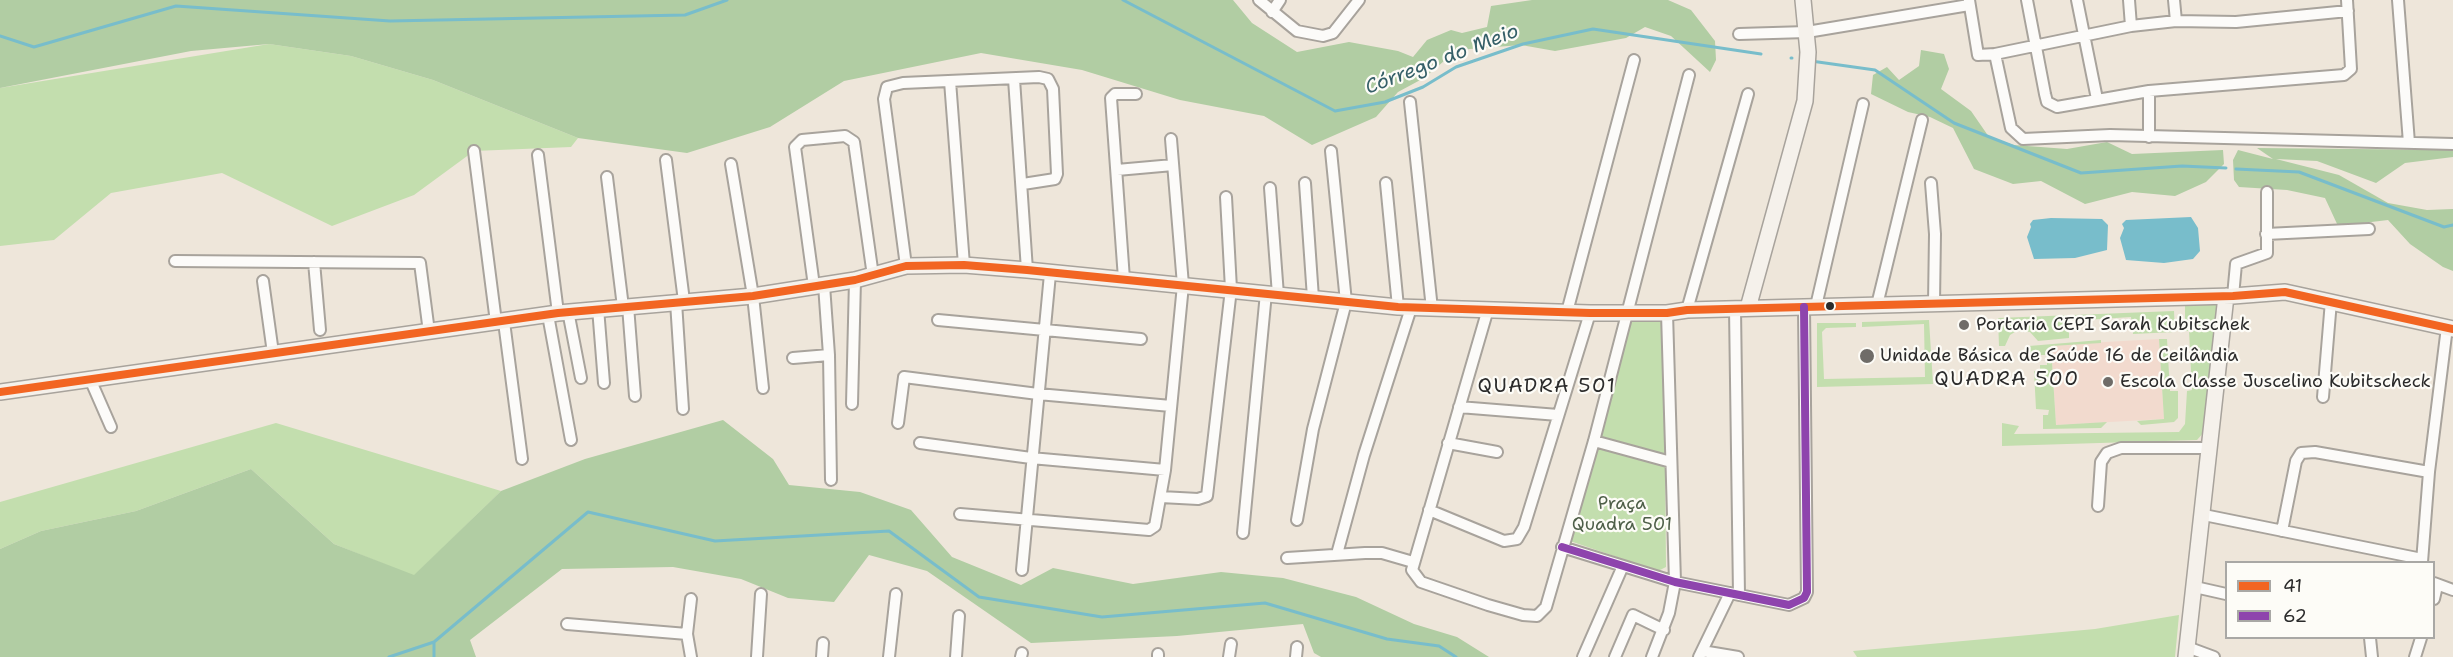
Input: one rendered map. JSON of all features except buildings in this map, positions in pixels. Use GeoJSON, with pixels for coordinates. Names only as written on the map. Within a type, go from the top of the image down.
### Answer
{"type":"FeatureCollection","features":[{"type":"Feature","properties":{"kind":"street"},"geometry":{"type":"LineString","coordinates":[[1259,0],[1297,31],[1323,36],[1333,33],[1359,0]]}},
{"type":"Feature","properties":{"kind":"street"},"geometry":{"type":"LineString","coordinates":[[1272,12],[1280,0]]}},
{"type":"Feature","properties":{"kind":"street"},"geometry":{"type":"LineString","coordinates":[[1738,657],[1701,654],[1735,594],[1741,308],[1807,85],[1807,32],[1803,0]]}},
{"type":"Feature","properties":{"kind":"street"},"geometry":{"type":"LineString","coordinates":[[1740,34],[1807,32],[1969,3],[1978,55],[1995,54],[2035,46],[2083,35],[2131,26],[2176,21],[2236,22],[2347,6],[2351,65],[2349,72],[2336,76],[2149,90],[2057,107],[2047,102],[2035,46],[2027,0]]}},
{"type":"Feature","properties":{"kind":"street"},"geometry":{"type":"LineString","coordinates":[[2077,0],[2097,99]]}},
{"type":"Feature","properties":{"kind":"street"},"geometry":{"type":"LineString","coordinates":[[2129,0],[2131,26]]}},
{"type":"Feature","properties":{"kind":"street"},"geometry":{"type":"LineString","coordinates":[[2174,0],[2176,21]]}},
{"type":"Feature","properties":{"kind":"street"},"geometry":{"type":"LineString","coordinates":[[2398,0],[2409,143]]}},
{"type":"Feature","properties":{"kind":"street"},"geometry":{"type":"LineString","coordinates":[[1995,54],[2011,128],[2018,136],[2032,139],[2110,135],[2453,144]]}},
{"type":"Feature","properties":{"kind":"street"},"geometry":{"type":"LineString","coordinates":[[1567,312],[1634,60]]}},
{"type":"Feature","properties":{"kind":"street"},"geometry":{"type":"LineString","coordinates":[[1488,309],[1413,562],[1413,575],[1421,582],[1488,605],[1523,615],[1537,616],[1546,607],[1594,441],[1689,75]]}},
{"type":"Feature","properties":{"kind":"street"},"geometry":{"type":"LineString","coordinates":[[906,266],[885,92],[891,85],[1044,77],[1051,83],[1053,89],[1056,177],[1023,184]]}},
{"type":"Feature","properties":{"kind":"street"},"geometry":{"type":"LineString","coordinates":[[1014,79],[1023,184],[1027,270]]}},
{"type":"Feature","properties":{"kind":"street"},"geometry":{"type":"LineString","coordinates":[[950,81],[964,265]]}},
{"type":"Feature","properties":{"kind":"street"},"geometry":{"type":"LineString","coordinates":[[2149,90],[2149,137]]}},
{"type":"Feature","properties":{"kind":"street"},"geometry":{"type":"LineString","coordinates":[[1124,279],[1111,98],[1115,94],[1136,94]]}},
{"type":"Feature","properties":{"kind":"street"},"geometry":{"type":"LineString","coordinates":[[1688,310],[1748,94]]}},
{"type":"Feature","properties":{"kind":"street"},"geometry":{"type":"LineString","coordinates":[[1410,102],[1432,309]]}},
{"type":"Feature","properties":{"kind":"street"},"geometry":{"type":"LineString","coordinates":[[1562,547],[1622,568],[1675,582],[1789,605],[1800,602],[1808,592],[1810,307],[1863,104]]}},
{"type":"Feature","properties":{"kind":"street"},"geometry":{"type":"LineString","coordinates":[[1877,305],[1922,120]]}},
{"type":"Feature","properties":{"kind":"street"},"geometry":{"type":"LineString","coordinates":[[831,480],[830,355],[795,147],[802,140],[844,136],[854,142],[873,276]]}},
{"type":"Feature","properties":{"kind":"street"},"geometry":{"type":"LineString","coordinates":[[960,514],[1028,522],[1149,530],[1157,523],[1165,470],[1183,285],[1171,139]]}},
{"type":"Feature","properties":{"kind":"street"},"geometry":{"type":"LineString","coordinates":[[474,151],[522,459]]}},
{"type":"Feature","properties":{"kind":"street"},"geometry":{"type":"LineString","coordinates":[[1297,520],[1313,429],[1346,302],[1331,151]]}},
{"type":"Feature","properties":{"kind":"street"},"geometry":{"type":"LineString","coordinates":[[538,155],[571,440]]}},
{"type":"Feature","properties":{"kind":"street"},"geometry":{"type":"LineString","coordinates":[[666,160],[680,301],[683,410]]}},
{"type":"Feature","properties":{"kind":"street"},"geometry":{"type":"LineString","coordinates":[[731,164],[753,296],[763,388]]}},
{"type":"Feature","properties":{"kind":"street"},"geometry":{"type":"LineString","coordinates":[[1117,170],[1173,165]]}},
{"type":"Feature","properties":{"kind":"street"},"geometry":{"type":"LineString","coordinates":[[607,177],[635,396]]}},
{"type":"Feature","properties":{"kind":"street"},"geometry":{"type":"LineString","coordinates":[[1305,183],[1313,298]]}},
{"type":"Feature","properties":{"kind":"street"},"geometry":{"type":"LineString","coordinates":[[1337,554],[1405,308],[1386,183]]}},
{"type":"Feature","properties":{"kind":"street"},"geometry":{"type":"LineString","coordinates":[[1931,183],[1935,234],[1934,303]]}},
{"type":"Feature","properties":{"kind":"street"},"geometry":{"type":"LineString","coordinates":[[1243,533],[1272,294],[1270,188]]}},
{"type":"Feature","properties":{"kind":"street"},"geometry":{"type":"LineString","coordinates":[[2214,657],[2186,652],[2230,296],[2236,264],[2265,255],[2267,192]]}},
{"type":"Feature","properties":{"kind":"street"},"geometry":{"type":"LineString","coordinates":[[1161,497],[1198,499],[1207,496],[1231,289],[1226,197]]}},
{"type":"Feature","properties":{"kind":"street"},"geometry":{"type":"LineString","coordinates":[[2266,234],[2369,229]]}},
{"type":"Feature","properties":{"kind":"street"},"geometry":{"type":"LineString","coordinates":[[176,261],[420,263],[429,332]]}},
{"type":"Feature","properties":{"kind":"street"},"geometry":{"type":"LineString","coordinates":[[314,262],[320,330]]}},
{"type":"Feature","properties":{"kind":"street"},"geometry":{"type":"LineString","coordinates":[[0,392],[558,313],[753,296],[855,280],[906,266],[964,265],[1027,270],[1405,308],[1590,313],[1667,313],[1741,308],[2230,296],[2285,292],[2450,328],[2429,472],[2422,561],[2204,515]]}},
{"type":"Feature","properties":{"kind":"street"},"geometry":{"type":"LineString","coordinates":[[1022,570],[1050,274]]}},
{"type":"Feature","properties":{"kind":"street"},"geometry":{"type":"LineString","coordinates":[[852,404],[855,280]]}},
{"type":"Feature","properties":{"kind":"street"},"geometry":{"type":"LineString","coordinates":[[263,281],[273,353]]}},
{"type":"Feature","properties":{"kind":"street"},"geometry":{"type":"LineString","coordinates":[[2323,396],[2331,301]]}},
{"type":"Feature","properties":{"kind":"street"},"geometry":{"type":"LineString","coordinates":[[598,308],[603,383]]}},
{"type":"Feature","properties":{"kind":"street"},"geometry":{"type":"LineString","coordinates":[[558,313],[581,378]]}},
{"type":"Feature","properties":{"kind":"street"},"geometry":{"type":"LineString","coordinates":[[1429,510],[1504,540],[1516,539],[1524,526],[1590,313]]}},
{"type":"Feature","properties":{"kind":"street"},"geometry":{"type":"LineString","coordinates":[[1652,657],[1664,630],[1675,582],[1667,313]]}},
{"type":"Feature","properties":{"kind":"street"},"geometry":{"type":"LineString","coordinates":[[938,320],[1141,339]]}},
{"type":"Feature","properties":{"kind":"street"},"geometry":{"type":"LineString","coordinates":[[793,358],[830,355]]}},
{"type":"Feature","properties":{"kind":"street"},"geometry":{"type":"LineString","coordinates":[[898,423],[904,377],[1038,394],[1171,406]]}},
{"type":"Feature","properties":{"kind":"street"},"geometry":{"type":"LineString","coordinates":[[90,378],[111,427]]}},
{"type":"Feature","properties":{"kind":"street"},"geometry":{"type":"LineString","coordinates":[[1459,407],[1558,415]]}},
{"type":"Feature","properties":{"kind":"street"},"geometry":{"type":"LineString","coordinates":[[1594,441],[1671,462]]}},
{"type":"Feature","properties":{"kind":"street"},"geometry":{"type":"LineString","coordinates":[[920,443],[1032,458],[1165,470]]}},
{"type":"Feature","properties":{"kind":"street"},"geometry":{"type":"LineString","coordinates":[[1448,443],[1497,452]]}},
{"type":"Feature","properties":{"kind":"street"},"geometry":{"type":"LineString","coordinates":[[2098,506],[2101,462],[2107,453],[2121,448],[2210,448]]}},
{"type":"Feature","properties":{"kind":"street"},"geometry":{"type":"LineString","coordinates":[[2282,531],[2296,461],[2301,453],[2315,452],[2429,472]]}},
{"type":"Feature","properties":{"kind":"street"},"geometry":{"type":"LineString","coordinates":[[1287,558],[1382,553],[1413,562]]}},
{"type":"Feature","properties":{"kind":"street"},"geometry":{"type":"LineString","coordinates":[[1583,657],[1622,568]]}},
{"type":"Feature","properties":{"kind":"street"},"geometry":{"type":"LineString","coordinates":[[2435,585],[2453,591]]}},
{"type":"Feature","properties":{"kind":"street"},"geometry":{"type":"LineString","coordinates":[[2195,587],[2225,594]]}},
{"type":"Feature","properties":{"kind":"street"},"geometry":{"type":"LineString","coordinates":[[757,657],[761,594]]}},
{"type":"Feature","properties":{"kind":"street"},"geometry":{"type":"LineString","coordinates":[[889,657],[896,594]]}},
{"type":"Feature","properties":{"kind":"street"},"geometry":{"type":"LineString","coordinates":[[691,599],[687,634],[691,657]]}},
{"type":"Feature","properties":{"kind":"street"},"geometry":{"type":"LineString","coordinates":[[1615,657],[1633,615],[1664,630]]}},
{"type":"Feature","properties":{"kind":"street"},"geometry":{"type":"LineString","coordinates":[[956,657],[959,616]]}},
{"type":"Feature","properties":{"kind":"street"},"geometry":{"type":"LineString","coordinates":[[567,624],[687,634]]}},
{"type":"Feature","properties":{"kind":"street"},"geometry":{"type":"LineString","coordinates":[[2370,639],[2372,657]]}},
{"type":"Feature","properties":{"kind":"street"},"geometry":{"type":"LineString","coordinates":[[2415,657],[2421,639]]}},
{"type":"Feature","properties":{"kind":"street"},"geometry":{"type":"LineString","coordinates":[[822,657],[823,643]]}},
{"type":"Feature","properties":{"kind":"street"},"geometry":{"type":"LineString","coordinates":[[1229,657],[1231,644]]}},
{"type":"Feature","properties":{"kind":"shaded area","name":"Escola Classe Juscelino Kubitscheck"},"geometry":{"type":"Polygon","coordinates":[[[2159,339],[2164,419],[2056,425],[2051,345],[2159,339]]]}},
{"type":"Feature","properties":{"kind":"green space"},"geometry":{"type":"Polygon","coordinates":[[[0,0],[1233,0],[1252,23],[1297,52],[1349,42],[1398,51],[1413,57],[1427,40],[1451,30],[1462,33],[1487,27],[1491,6],[1532,0],[1668,0],[1691,10],[1715,41],[1716,60],[1710,72],[1671,36],[1645,27],[1626,38],[1555,51],[1521,45],[1457,50],[1424,78],[1398,92],[1376,117],[1312,145],[1264,116],[1180,100],[1082,70],[981,53],[844,81],[770,127],[687,153],[578,138],[433,80],[351,56],[269,44],[191,51],[0,88],[0,0]]]}},
{"type":"Feature","properties":{"kind":"green space"},"geometry":{"type":"Polygon","coordinates":[[[269,44],[351,56],[433,80],[578,138],[571,147],[474,151],[414,195],[332,226],[222,173],[111,193],[54,240],[0,246],[0,88],[269,44]]]}},
{"type":"Feature","properties":{"kind":"green space"},"geometry":{"type":"Polygon","coordinates":[[[1921,50],[1944,54],[1949,69],[1941,89],[1971,111],[1989,137],[2014,145],[2067,149],[2107,142],[2132,154],[2223,150],[2224,164],[2206,182],[2175,196],[2132,192],[2085,204],[2041,181],[2013,184],[1974,169],[1953,128],[1930,117],[1908,112],[1871,94],[1873,75],[1887,67],[1899,80],[1919,66],[1921,50]]]}},
{"type":"Feature","properties":{"kind":"green space"},"geometry":{"type":"Polygon","coordinates":[[[2257,148],[2453,150],[2453,157],[2405,163],[2376,183],[2317,161],[2276,159],[2339,175],[2388,203],[2427,210],[2453,209],[2453,271],[2443,267],[2410,244],[2388,220],[2338,226],[2325,198],[2287,190],[2239,187],[2234,180],[2233,160],[2238,150],[2273,159],[2257,148]]]}},
{"type":"Feature","properties":{"kind":"green space"},"geometry":{"type":"Polygon","coordinates":[[[2185,301],[2217,301],[2218,313],[2204,432],[2197,440],[2002,446],[2002,423],[2019,426],[2014,434],[2179,432],[2185,424],[2187,391],[2192,390],[2189,331],[2185,331],[2185,301]]]}},
{"type":"Feature","properties":{"kind":"green space"},"geometry":{"type":"Polygon","coordinates":[[[2174,311],[2175,332],[2133,334],[2131,317],[2069,321],[2069,338],[2038,341],[2030,332],[2018,330],[2010,335],[2005,346],[1999,346],[1998,318],[2174,311]]]}},
{"type":"Feature","properties":{"kind":"green space","name":"Praça Quadra 501"},"geometry":{"type":"Polygon","coordinates":[[[1630,316],[1662,316],[1664,323],[1666,567],[1658,571],[1570,541],[1627,338],[1630,316]]]}},
{"type":"Feature","properties":{"kind":"green space"},"geometry":{"type":"Polygon","coordinates":[[[1929,320],[1933,384],[1817,387],[1817,323],[1856,323],[1856,327],[1826,328],[1822,332],[1824,379],[1925,377],[1924,324],[1862,327],[1862,322],[1929,320]]]}},
{"type":"Feature","properties":{"kind":"green space"},"geometry":{"type":"Polygon","coordinates":[[[2159,339],[2167,339],[2170,391],[2178,391],[2178,418],[2174,422],[2141,425],[2137,421],[2164,419],[2159,339]]]}},
{"type":"Feature","properties":{"kind":"green space"},"geometry":{"type":"Polygon","coordinates":[[[2101,340],[2101,343],[2051,346],[2056,425],[2107,422],[2101,428],[2043,429],[2043,415],[2048,415],[2049,410],[2036,409],[2034,371],[2040,374],[2040,365],[2047,365],[2047,355],[2029,355],[2029,346],[2101,340]]]}},
{"type":"Feature","properties":{"kind":"green space"},"geometry":{"type":"Polygon","coordinates":[[[723,420],[773,459],[789,485],[860,492],[911,510],[952,557],[1021,585],[1053,568],[1133,584],[1221,572],[1283,578],[1356,597],[1414,624],[1457,637],[1489,657],[1321,657],[1314,653],[1303,624],[1177,636],[1031,643],[927,571],[869,555],[834,602],[788,598],[741,579],[673,567],[562,569],[470,640],[476,657],[0,657],[0,549],[41,531],[136,511],[251,469],[334,544],[414,575],[501,491],[585,459],[723,420]]]}},
{"type":"Feature","properties":{"kind":"green space"},"geometry":{"type":"Polygon","coordinates":[[[276,423],[501,491],[414,576],[334,544],[251,469],[136,511],[41,531],[0,549],[0,502],[276,423]]]}},
{"type":"Feature","properties":{"kind":"green space"},"geometry":{"type":"Polygon","coordinates":[[[2179,615],[2175,657],[1857,657],[1853,651],[2095,629],[2179,615]]]}},
{"type":"Feature","properties":{"kind":"water"},"geometry":{"type":"Polygon","coordinates":[[[2191,217],[2198,228],[2200,251],[2193,259],[2164,263],[2126,260],[2120,238],[2124,228],[2122,224],[2126,220],[2191,217]]]}},
{"type":"Feature","properties":{"kind":"water"},"geometry":{"type":"Polygon","coordinates":[[[2102,219],[2108,225],[2107,250],[2075,258],[2034,259],[2027,237],[2030,224],[2033,220],[2102,219]]]}},
{"type":"Feature","properties":{"kind":"waterway","name":"Córrego do Meio"},"geometry":{"type":"LineString","coordinates":[[0,36],[34,47],[176,6],[390,21],[685,15],[727,0]]}},
{"type":"Feature","properties":{"kind":"waterway","name":"Córrego do Meio"},"geometry":{"type":"LineString","coordinates":[[1123,0],[1335,111],[1385,102],[1423,87],[1456,67],[1523,44],[1593,29],[1761,54]]}},
{"type":"Feature","properties":{"kind":"waterway","name":"Córrego do Meio"},"geometry":{"type":"LineString","coordinates":[[1811,61],[1875,70],[1954,123],[2081,173],[2182,166],[2226,168]]}},
{"type":"Feature","properties":{"kind":"waterway","name":"Córrego do Meio"},"geometry":{"type":"LineString","coordinates":[[2236,169],[2299,172],[2444,227],[2453,225]]}},
{"type":"Feature","properties":{"kind":"waterway"},"geometry":{"type":"LineString","coordinates":[[389,657],[434,642],[588,512],[715,541],[889,531],[979,597],[1102,617],[1265,603],[1387,639],[1439,646],[1456,657]]}},
{"type":"Feature","properties":{"kind":"waterway"},"geometry":{"type":"LineString","coordinates":[[434,642],[434,657]]}},
{"type":"Feature","properties":{"kind":"transit line","name":"41"},"geometry":{"type":"LineString","coordinates":[[0,392],[558,313],[753,296],[855,280],[906,266],[964,265],[1027,270],[1398,307],[1590,313],[1667,313],[1687,310],[2233,296],[2285,292],[2453,329]]}},
{"type":"Feature","properties":{"kind":"transit line","name":"62"},"geometry":{"type":"LineString","coordinates":[[1562,547],[1675,582],[1789,605],[1804,598],[1807,592],[1804,307]]}},
{"type":"Feature","properties":{"kind":"place","name":"Portaria CEPI Sarah Kubitschek"},"geometry":{"type":"Point","coordinates":[1964,325]}},
{"type":"Feature","properties":{"kind":"place","name":"Unidade Básica de Saúde 16 de Ceilândia"},"geometry":{"type":"Point","coordinates":[1867,356]}},
{"type":"Feature","properties":{"kind":"place","name":"Escola Classe Juscelino Kubitscheck"},"geometry":{"type":"Point","coordinates":[2108,382]}},
{"type":"Feature","properties":{"kind":"district","name":"QUADRA 500"},"geometry":{"type":"Point","coordinates":[2007,380]}},
{"type":"Feature","properties":{"kind":"district","name":"QUADRA 501"},"geometry":{"type":"Point","coordinates":[1547,387]}}]}
